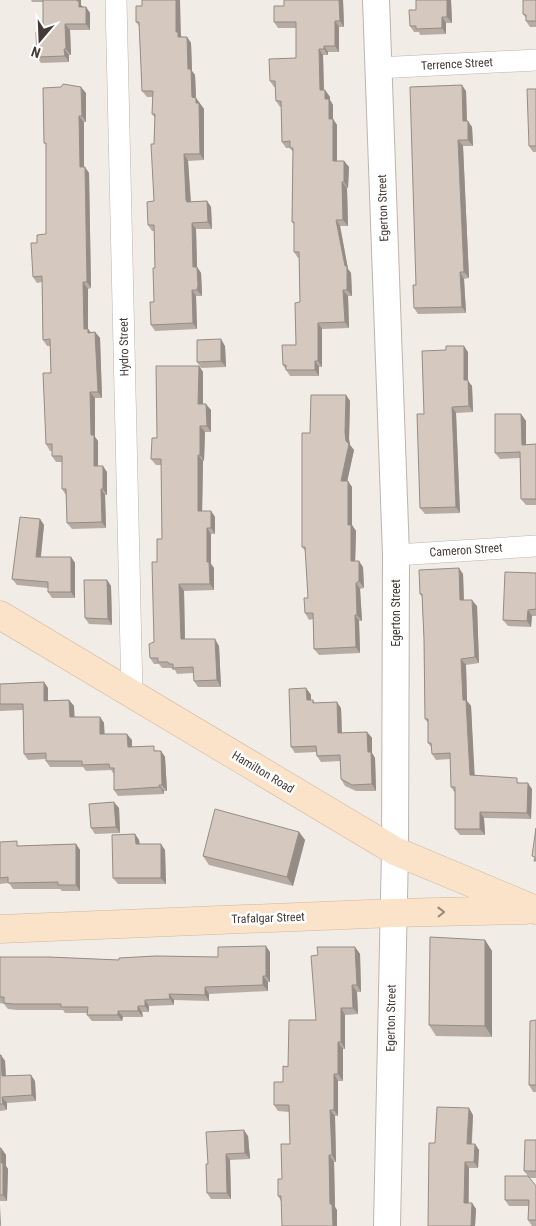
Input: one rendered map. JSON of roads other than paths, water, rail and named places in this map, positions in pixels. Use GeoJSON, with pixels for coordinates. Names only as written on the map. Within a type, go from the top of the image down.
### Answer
{"type":"FeatureCollection","features":[{"type":"Feature","properties":{"kind":"main road","name":"Hamilton Road"},"geometry":{"type":"LineString","coordinates":[[0,615],[395,851],[536,910]]}},
{"type":"Feature","properties":{"kind":"main road","name":"Trafalgar Street"},"geometry":{"type":"LineString","coordinates":[[0,930],[393,912],[536,910]]}},
{"type":"Feature","properties":{"kind":"street","name":"Hydro Street"},"geometry":{"type":"LineString","coordinates":[[116,0],[132,694]]}},
{"type":"Feature","properties":{"kind":"street","name":"Egerton Street"},"geometry":{"type":"LineString","coordinates":[[376,0],[396,555],[395,851],[387,1226]]}},
{"type":"Feature","properties":{"kind":"street","name":"Terrence Street"},"geometry":{"type":"LineString","coordinates":[[377,68],[536,60]]}},
{"type":"Feature","properties":{"kind":"street","name":"Cameron Street"},"geometry":{"type":"LineString","coordinates":[[396,555],[536,546]]}}]}
